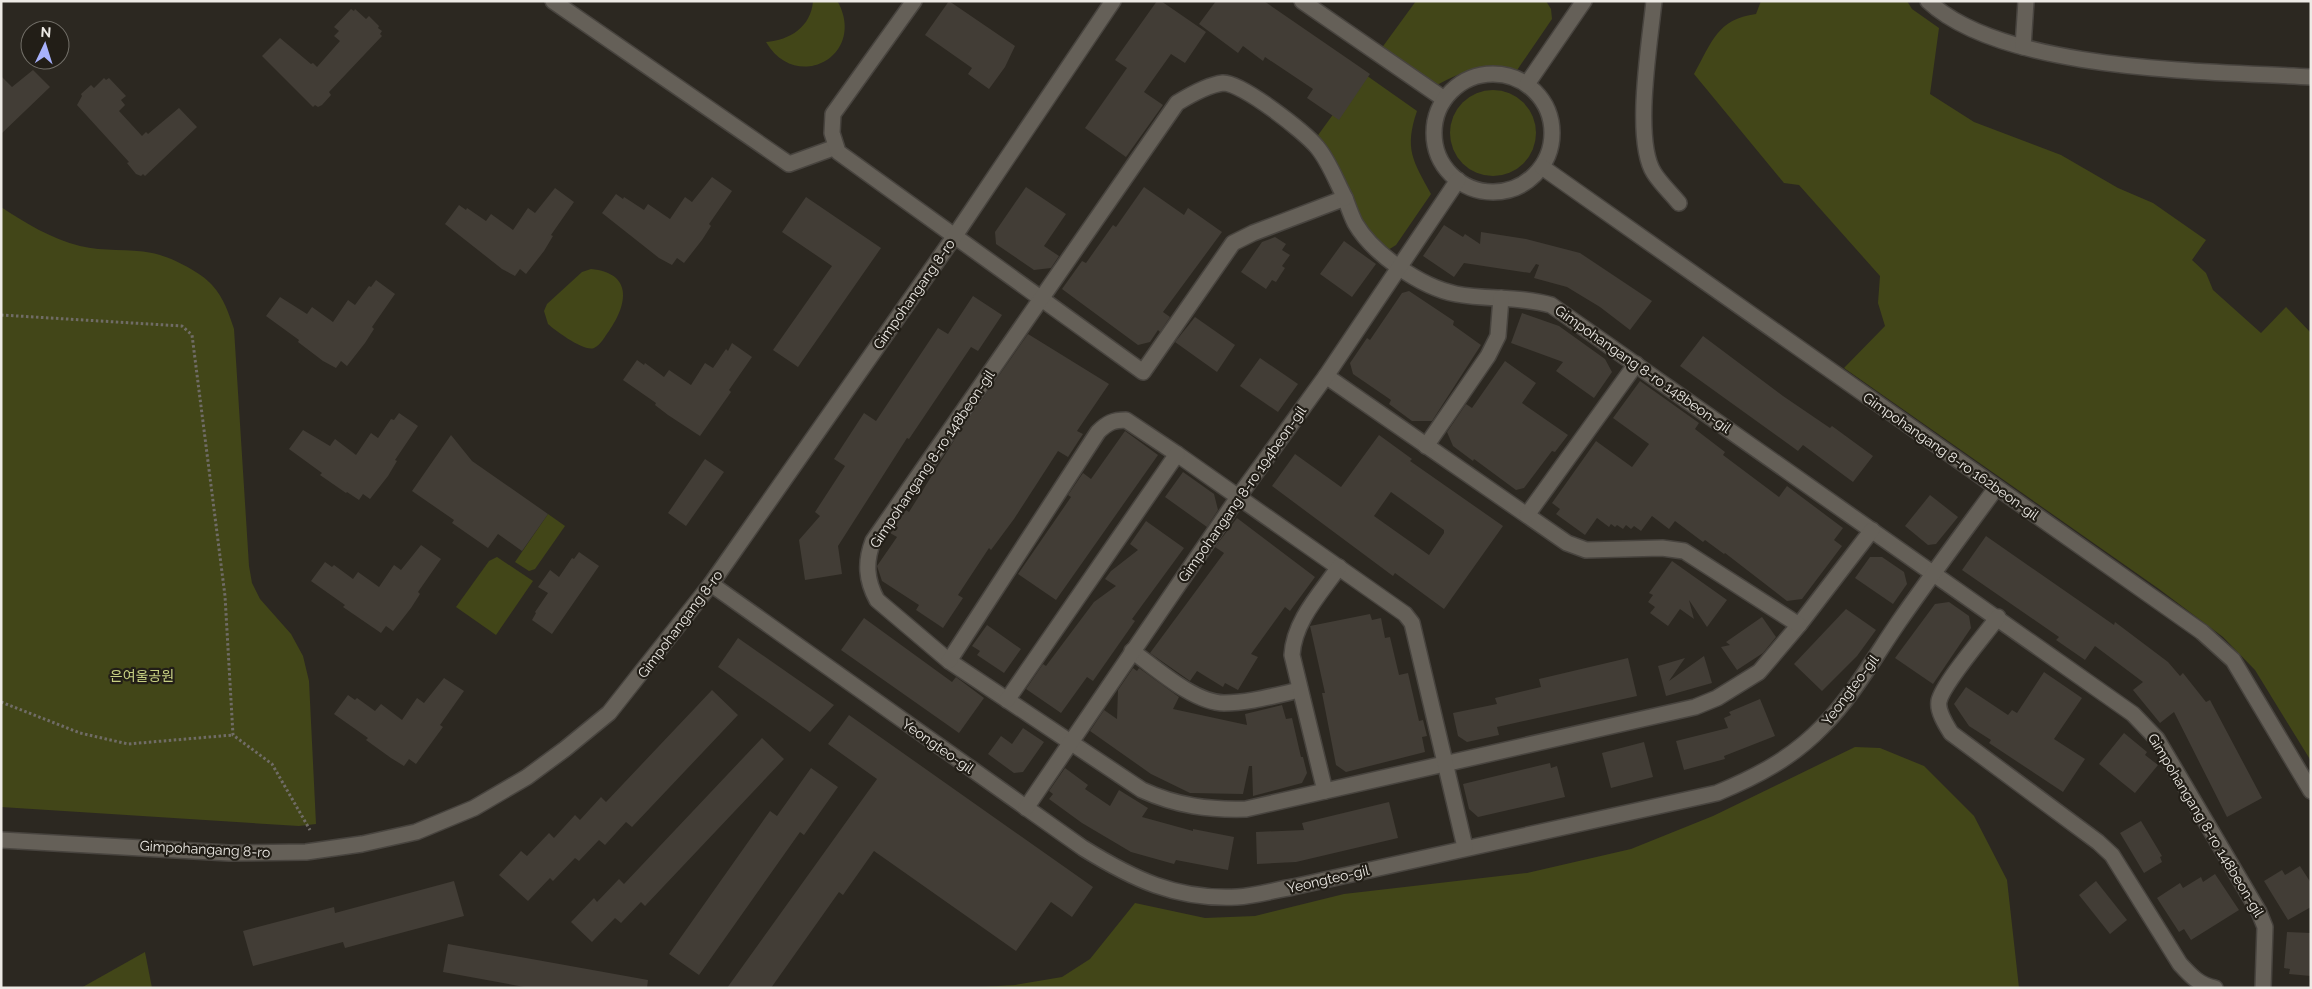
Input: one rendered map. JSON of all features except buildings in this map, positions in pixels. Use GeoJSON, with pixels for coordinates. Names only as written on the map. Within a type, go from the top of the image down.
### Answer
{"type":"FeatureCollection","features":[{"type":"Feature","properties":{"kind":"street"},"geometry":{"type":"LineString","coordinates":[[553,1],[789,164],[836,147]]}},
{"type":"Feature","properties":{"kind":"street"},"geometry":{"type":"LineString","coordinates":[[914,1],[833,114],[832,133],[838,152],[1143,372],[1233,243],[1253,233],[1345,198]]}},
{"type":"Feature","properties":{"kind":"street","name":"Gimpohangang 8-ro"},"geometry":{"type":"LineString","coordinates":[[1,840],[229,853],[306,852],[362,844],[416,832],[474,808],[527,777],[610,713],[711,584],[954,237],[1114,1]]}},
{"type":"Feature","properties":{"kind":"street"},"geometry":{"type":"LineString","coordinates":[[1302,1],[1444,99]]}},
{"type":"Feature","properties":{"kind":"street"},"geometry":{"type":"LineString","coordinates":[[1527,84],[1584,1]]}},
{"type":"Feature","properties":{"kind":"street"},"geometry":{"type":"LineString","coordinates":[[1654,1],[1642,128],[1646,152],[1654,172],[1679,203]]}},
{"type":"Feature","properties":{"kind":"street"},"geometry":{"type":"LineString","coordinates":[[1928,1],[1940,12],[1972,30],[2023,47],[2075,58],[2163,69],[2311,77]]}},
{"type":"Feature","properties":{"kind":"street"},"geometry":{"type":"LineString","coordinates":[[2023,47],[2026,1]]}},
{"type":"Feature","properties":{"kind":"street"},"geometry":{"type":"LineString","coordinates":[[1492,74],[1510,76],[1527,84],[1541,97],[1550,114],[1553,132],[1550,151],[1542,167],[1528,182],[1509,191],[1488,192],[1468,187],[1451,175],[1439,158],[1434,139],[1435,118],[1444,99],[1457,86],[1474,77],[1492,74]]}},
{"type":"Feature","properties":{"kind":"street","name":"Gimpohangang 8-ro 148beon-gil"},"geometry":{"type":"LineString","coordinates":[[1872,530],[1799,625],[1759,672],[1717,698],[1695,707],[1446,762],[1325,792],[1246,809],[1213,810],[1165,801],[1142,790],[949,661],[877,600],[870,587],[867,556],[873,541],[1177,103],[1192,94],[1224,83],[1240,87],[1291,123],[1317,148],[1345,198],[1355,222],[1370,243],[1400,268],[1427,285],[1449,292],[1501,298],[1531,299],[1551,305],[1933,572],[2133,714],[2157,739],[2260,912],[2265,927],[2263,988]]}},
{"type":"Feature","properties":{"kind":"street","name":"Gimpohangang 8-ro 162beon-gil"},"geometry":{"type":"LineString","coordinates":[[1542,167],[2202,632],[2233,660],[2311,791]]}},
{"type":"Feature","properties":{"kind":"street","name":"Gimpohangang 8-ro 194beon-gil"},"geometry":{"type":"LineString","coordinates":[[1026,808],[1239,496],[1326,376],[1458,180]]}},
{"type":"Feature","properties":{"kind":"street"},"geometry":{"type":"LineString","coordinates":[[1426,446],[1488,356],[1498,336],[1501,298]]}},
{"type":"Feature","properties":{"kind":"street"},"geometry":{"type":"LineString","coordinates":[[1527,515],[1636,364]]}},
{"type":"Feature","properties":{"kind":"street"},"geometry":{"type":"LineString","coordinates":[[1326,376],[1567,543],[1586,550],[1662,548],[1684,550],[1799,625]]}},
{"type":"Feature","properties":{"kind":"street"},"geometry":{"type":"LineString","coordinates":[[949,661],[1092,440],[1105,424],[1115,420],[1126,420],[1239,496],[1405,614],[1412,623],[1465,848]]}},
{"type":"Feature","properties":{"kind":"street"},"geometry":{"type":"LineString","coordinates":[[1007,700],[1177,454]]}},
{"type":"Feature","properties":{"kind":"street","name":"Yeongteo-gil"},"geometry":{"type":"LineString","coordinates":[[711,584],[1112,867],[1166,890],[1198,896],[1238,897],[1293,887],[1717,793],[1755,777],[1790,755],[1822,727],[1850,694],[1933,572],[1996,488]]}},
{"type":"Feature","properties":{"kind":"street"},"geometry":{"type":"LineString","coordinates":[[1325,792],[1292,655],[1293,643],[1299,625],[1339,567]]}},
{"type":"Feature","properties":{"kind":"street"},"geometry":{"type":"LineString","coordinates":[[1998,618],[1946,686],[1938,702],[1942,718],[1951,733],[2112,854],[2180,964],[2191,977],[2204,986],[2215,988]]}},
{"type":"Feature","properties":{"kind":"street"},"geometry":{"type":"LineString","coordinates":[[1132,651],[1197,696],[1210,701],[1223,703],[1239,702],[1300,690]]}},
{"type":"Feature","properties":{"kind":"path"},"geometry":{"type":"LineString","coordinates":[[1,315],[182,326],[192,335],[225,596],[233,734]]}},
{"type":"Feature","properties":{"kind":"path"},"geometry":{"type":"LineString","coordinates":[[1,702],[80,733],[128,744],[233,734],[272,764],[310,830]]}},
{"type":"Feature","properties":{"kind":"green space"},"geometry":{"type":"Polygon","coordinates":[[[813,1],[837,1],[845,23],[843,39],[835,53],[824,62],[809,66],[794,65],[779,57],[766,42],[775,41],[798,31],[808,18],[813,1]]]}},
{"type":"Feature","properties":{"kind":"green space"},"geometry":{"type":"Polygon","coordinates":[[[1416,1],[1546,1],[1551,9],[1552,19],[1513,76],[1503,72],[1482,69],[1463,73],[1434,87],[1381,49],[1416,1]]]}},
{"type":"Feature","properties":{"kind":"green space"},"geometry":{"type":"Polygon","coordinates":[[[1761,1],[1907,1],[1912,9],[1939,28],[1930,94],[1974,122],[2061,155],[2118,188],[2153,203],[2206,240],[2192,260],[2206,273],[2213,290],[2261,333],[2286,307],[2311,333],[2311,761],[2255,670],[2223,637],[2159,589],[1844,368],[1885,326],[1878,303],[1880,276],[1799,185],[1784,183],[1694,74],[1717,34],[1732,21],[1756,14],[1761,1]]]}},
{"type":"Feature","properties":{"kind":"green space"},"geometry":{"type":"Polygon","coordinates":[[[1363,73],[1417,111],[1411,135],[1412,154],[1431,194],[1396,245],[1388,250],[1371,240],[1316,138],[1363,73]]]}},
{"type":"Feature","properties":{"kind":"green space"},"geometry":{"type":"Polygon","coordinates":[[[1493,90],[1509,93],[1517,97],[1529,109],[1533,117],[1536,133],[1533,149],[1529,157],[1517,169],[1509,173],[1493,176],[1477,173],[1469,169],[1457,157],[1453,149],[1450,133],[1453,117],[1457,109],[1469,97],[1477,93],[1493,90]]]}},
{"type":"Feature","properties":{"kind":"green space","name":"은여울공원"},"geometry":{"type":"Polygon","coordinates":[[[1,207],[39,230],[70,243],[98,249],[152,253],[176,261],[207,280],[223,301],[234,329],[249,566],[252,583],[260,599],[291,634],[303,656],[309,681],[316,824],[299,826],[1,807],[1,207]]]}},
{"type":"Feature","properties":{"kind":"green space"},"geometry":{"type":"Polygon","coordinates":[[[591,269],[605,272],[614,277],[620,283],[623,291],[623,301],[615,321],[601,343],[594,348],[584,347],[570,340],[552,327],[548,324],[544,311],[547,304],[582,272],[591,269]]]}},
{"type":"Feature","properties":{"kind":"green space"},"geometry":{"type":"Polygon","coordinates":[[[548,514],[565,526],[535,569],[529,571],[515,562],[548,514]]]}},
{"type":"Feature","properties":{"kind":"green space"},"geometry":{"type":"Polygon","coordinates":[[[497,557],[533,581],[496,635],[456,607],[489,561],[497,557]]]}},
{"type":"Feature","properties":{"kind":"green space"},"geometry":{"type":"Polygon","coordinates":[[[1855,747],[1880,748],[1924,766],[1974,816],[2007,880],[2019,988],[964,988],[1015,985],[1062,977],[1090,959],[1135,903],[1205,918],[1255,916],[1344,894],[1527,873],[1631,849],[1713,816],[1855,747]]]}},
{"type":"Feature","properties":{"kind":"green space"},"geometry":{"type":"Polygon","coordinates":[[[145,952],[152,988],[81,988],[145,952]]]}}]}
